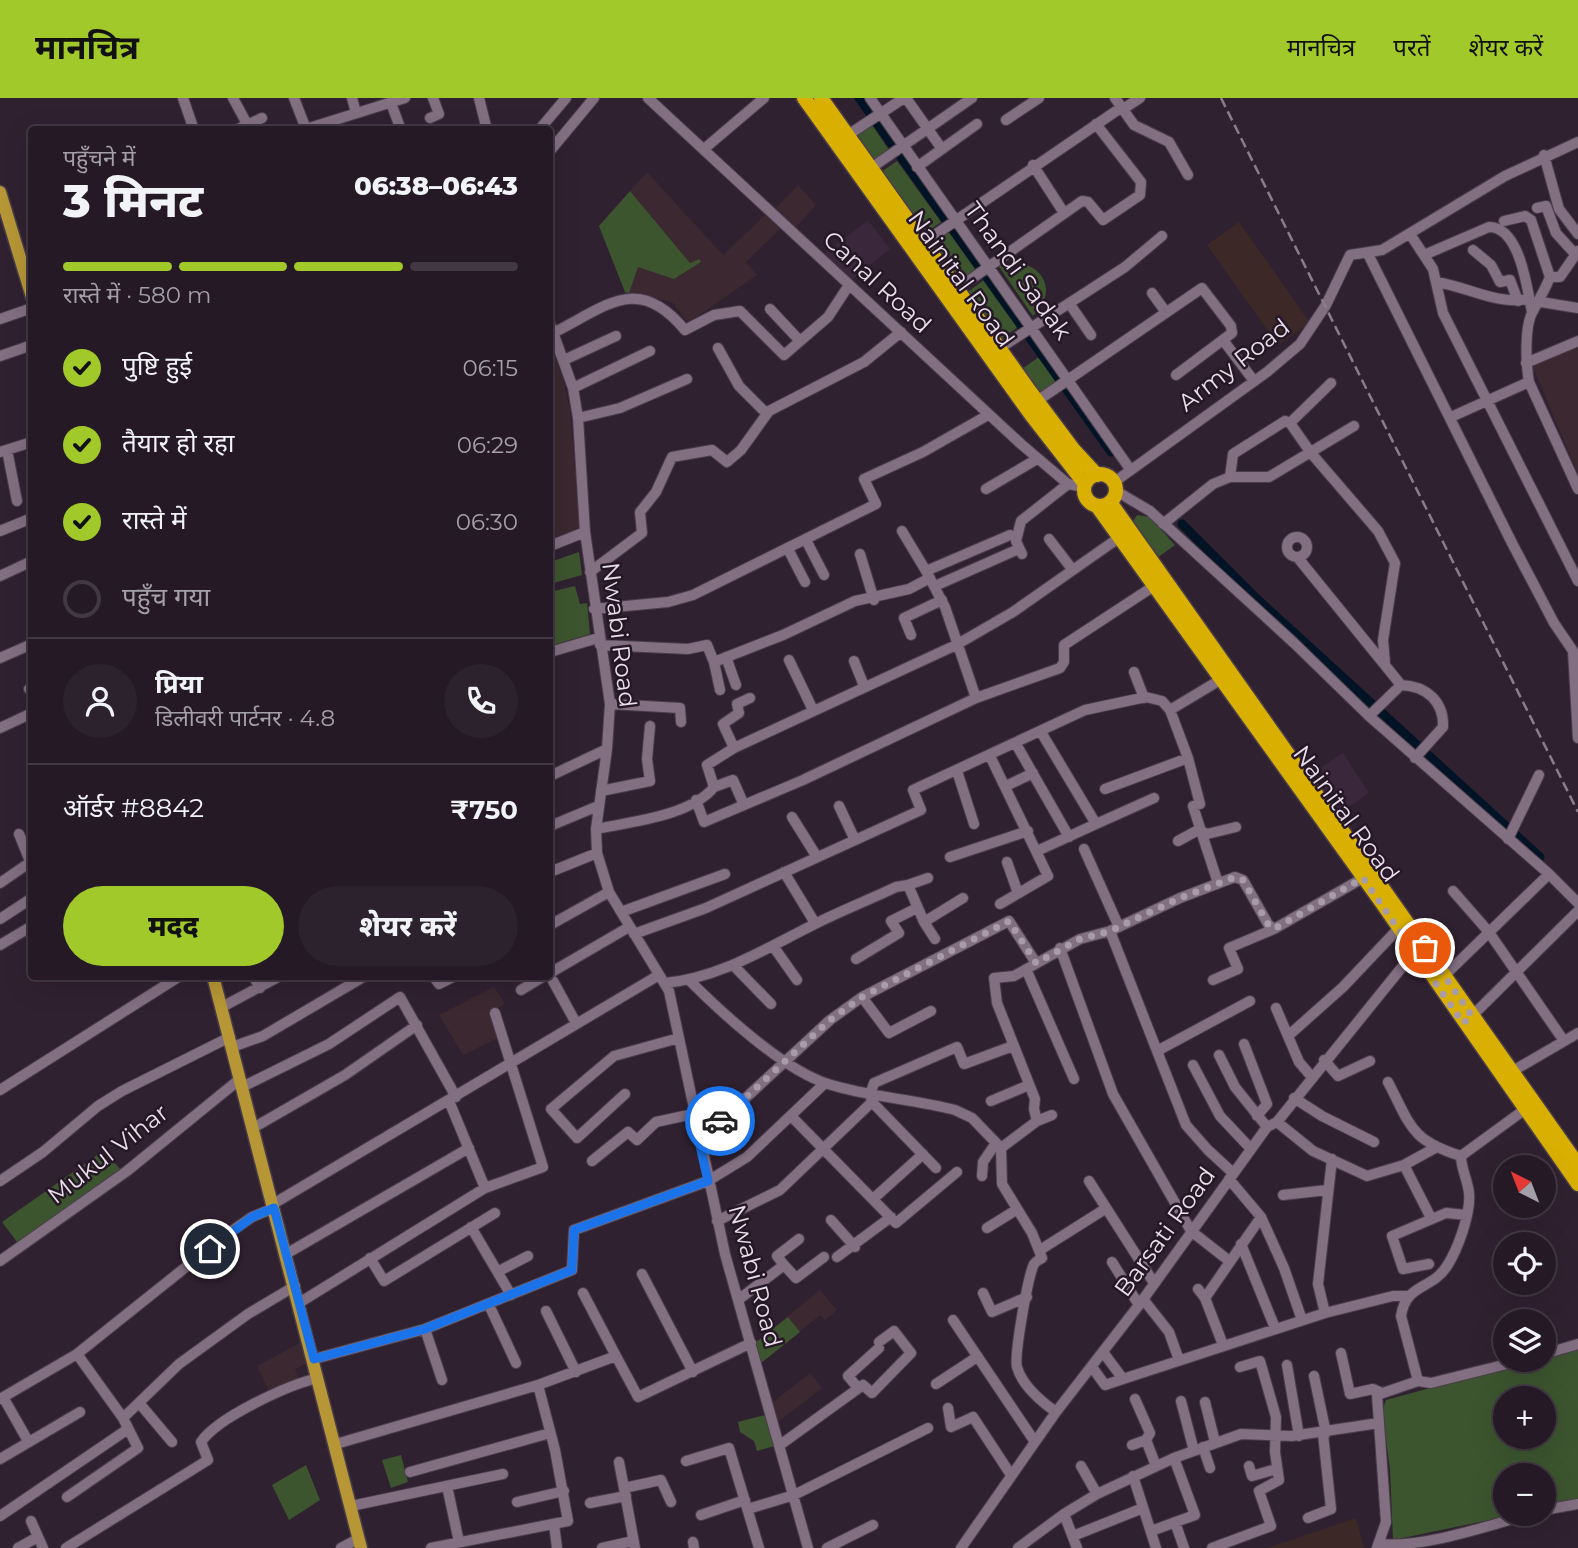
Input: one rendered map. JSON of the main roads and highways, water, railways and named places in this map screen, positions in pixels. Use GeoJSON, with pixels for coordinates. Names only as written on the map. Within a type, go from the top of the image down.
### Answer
{"type":"FeatureCollection","features":[{"type":"Feature","properties":{"kind":"highway","name":"Nainital Road"},"geometry":{"type":"LineString","coordinates":[[804,98],[825,104],[957,289],[994,352],[1037,401],[1089,482]]}},
{"type":"Feature","properties":{"kind":"highway","name":"Nainital Road"},"geometry":{"type":"LineString","coordinates":[[825,104],[994,352],[1089,482]]}},
{"type":"Feature","properties":{"kind":"highway"},"geometry":{"type":"LineString","coordinates":[[1106,476],[1109,495],[1087,500],[1089,482],[1106,476]]}},
{"type":"Feature","properties":{"kind":"highway","name":"Nainital Road"},"geometry":{"type":"LineString","coordinates":[[1109,495],[1119,517],[1363,878],[1529,1107],[1578,1184]]}},
{"type":"Feature","properties":{"kind":"highway","name":"Nainital Road"},"geometry":{"type":"LineString","coordinates":[[1109,495],[1120,537],[1154,586],[1220,680],[1237,692],[1321,797],[1444,976],[1467,1020],[1511,1072],[1529,1107],[1573,1149],[1578,1166]]}},
{"type":"Feature","properties":{"kind":"main road"},"geometry":{"type":"LineString","coordinates":[[0,192],[28,287]]}},
{"type":"Feature","properties":{"kind":"main road"},"geometry":{"type":"LineString","coordinates":[[214,980],[360,1544]]}},
{"type":"Feature","properties":{"kind":"waterway"},"geometry":{"type":"LineString","coordinates":[[859,98],[1111,452]]}},
{"type":"Feature","properties":{"kind":"waterway"},"geometry":{"type":"LineString","coordinates":[[1182,524],[1256,598],[1540,857]]}},
{"type":"Feature","properties":{"kind":"railway"},"geometry":{"type":"LineString","coordinates":[[1221,98],[1578,812]]}}]}
